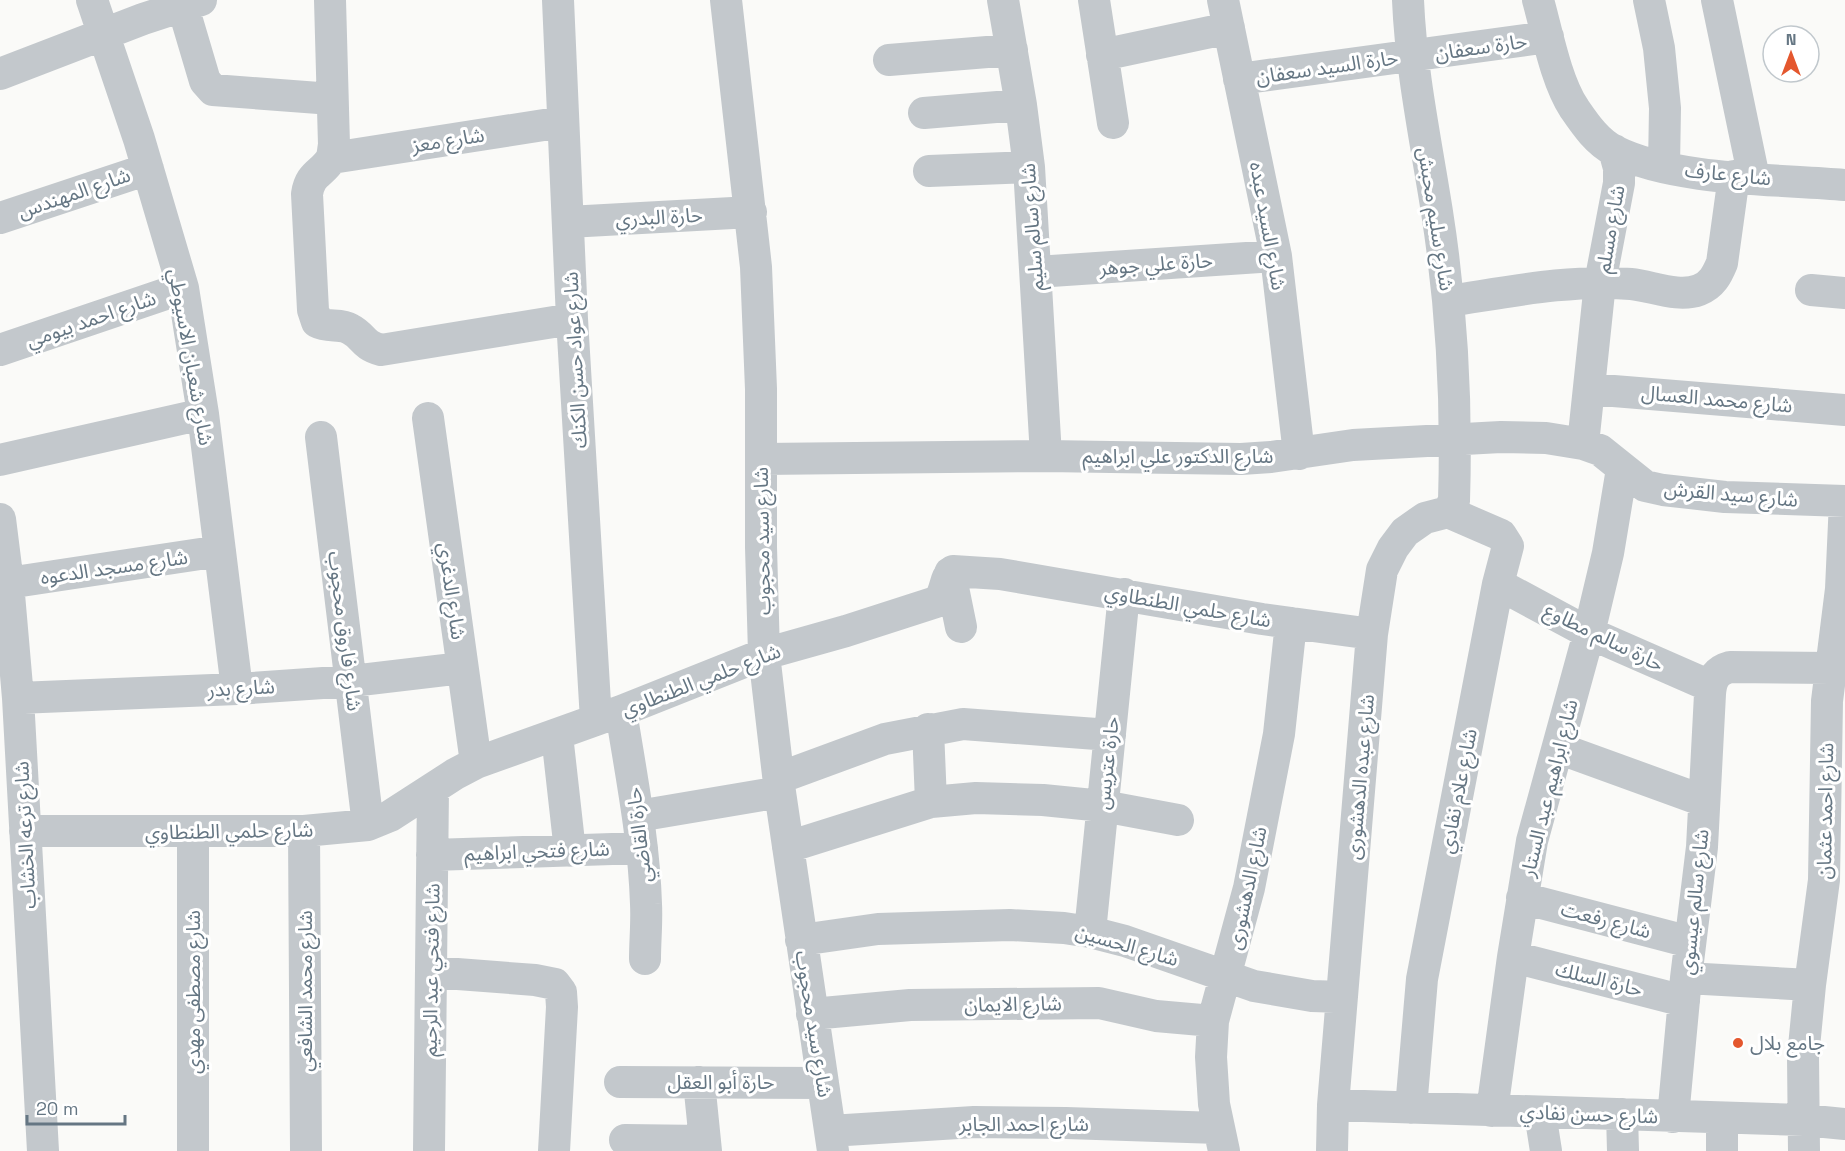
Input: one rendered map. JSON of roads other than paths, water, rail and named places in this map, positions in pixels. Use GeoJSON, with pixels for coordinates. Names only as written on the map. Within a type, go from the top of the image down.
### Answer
{"type":"FeatureCollection","features":[{"type":"Feature","properties":{"kind":"street","name":"شارع شعبان الاسيوطي"},"geometry":{"type":"LineString","coordinates":[[92,0],[148,169],[183,288],[203,414],[237,689]]}},
{"type":"Feature","properties":{"kind":"street"},"geometry":{"type":"LineString","coordinates":[[330,0],[334,145],[332,158],[313,176],[308,184],[307,194],[315,319],[321,324],[350,329],[371,348],[381,350],[572,319]]}},
{"type":"Feature","properties":{"kind":"street","name":"شارع عواد حسن الكنك"},"geometry":{"type":"LineString","coordinates":[[558,0],[572,319],[608,715]]}},
{"type":"Feature","properties":{"kind":"street","name":"شارع سيد محجوب"},"geometry":{"type":"LineString","coordinates":[[726,0],[756,267],[761,389],[764,654],[779,785],[832,1141]]}},
{"type":"Feature","properties":{"kind":"street","name":"شارع سالم سليم"},"geometry":{"type":"LineString","coordinates":[[1003,0],[1029,168],[1046,456]]}},
{"type":"Feature","properties":{"kind":"street"},"geometry":{"type":"LineString","coordinates":[[1094,0],[1113,123]]}},
{"type":"Feature","properties":{"kind":"street","name":"شارع سليم محبش"},"geometry":{"type":"LineString","coordinates":[[1408,0],[1449,301],[1454,363],[1455,440]]}},
{"type":"Feature","properties":{"kind":"street"},"geometry":{"type":"LineString","coordinates":[[1538,0],[1554,62],[1573,106],[1596,137],[1614,150]]}},
{"type":"Feature","properties":{"kind":"street"},"geometry":{"type":"LineString","coordinates":[[1649,0],[1659,48],[1665,108],[1664,166]]}},
{"type":"Feature","properties":{"kind":"street"},"geometry":{"type":"LineString","coordinates":[[1449,301],[1546,286],[1600,283],[1633,284],[1686,292],[1698,290],[1718,275],[1744,177],[1717,0]]}},
{"type":"Feature","properties":{"kind":"street"},"geometry":{"type":"LineString","coordinates":[[0,74],[188,2],[206,81],[213,90],[332,99]]}},
{"type":"Feature","properties":{"kind":"street"},"geometry":{"type":"LineString","coordinates":[[1102,55],[1226,14]]}},
{"type":"Feature","properties":{"kind":"street","name":"شارع السيد عبده"},"geometry":{"type":"LineString","coordinates":[[1226,14],[1276,256],[1299,454]]}},
{"type":"Feature","properties":{"kind":"street","name":"حارة سعفان"},"geometry":{"type":"LineString","coordinates":[[1414,56],[1548,37]]}},
{"type":"Feature","properties":{"kind":"street"},"geometry":{"type":"LineString","coordinates":[[889,60],[1012,50]]}},
{"type":"Feature","properties":{"kind":"street","name":"حارة السيد سعفان"},"geometry":{"type":"LineString","coordinates":[[1239,79],[1414,56]]}},
{"type":"Feature","properties":{"kind":"street"},"geometry":{"type":"LineString","coordinates":[[924,113],[1021,105]]}},
{"type":"Feature","properties":{"kind":"street","name":"شارع معز"},"geometry":{"type":"LineString","coordinates":[[332,158],[563,122]]}},
{"type":"Feature","properties":{"kind":"street","name":"شارع عارف"},"geometry":{"type":"LineString","coordinates":[[1614,150],[1664,166],[1707,174],[1845,185]]}},
{"type":"Feature","properties":{"kind":"street","name":"شارع مسلم"},"geometry":{"type":"LineString","coordinates":[[1583,444],[1600,283],[1619,183],[1619,168],[1614,150]]}},
{"type":"Feature","properties":{"kind":"street"},"geometry":{"type":"LineString","coordinates":[[929,171],[1029,168]]}},
{"type":"Feature","properties":{"kind":"street","name":"شارع المهندس"},"geometry":{"type":"LineString","coordinates":[[0,218],[148,169]]}},
{"type":"Feature","properties":{"kind":"street","name":"حارة البدري"},"geometry":{"type":"LineString","coordinates":[[568,222],[751,212]]}},
{"type":"Feature","properties":{"kind":"street","name":"حارة علي جوهر"},"geometry":{"type":"LineString","coordinates":[[1036,272],[1276,256]]}},
{"type":"Feature","properties":{"kind":"street","name":"شارع احمد بيومي"},"geometry":{"type":"LineString","coordinates":[[0,350],[183,288]]}},
{"type":"Feature","properties":{"kind":"street"},"geometry":{"type":"LineString","coordinates":[[1811,290],[1845,293]]}},
{"type":"Feature","properties":{"kind":"street","name":"شارع محمد العسال"},"geometry":{"type":"LineString","coordinates":[[1589,388],[1845,410]]}},
{"type":"Feature","properties":{"kind":"street"},"geometry":{"type":"LineString","coordinates":[[0,460],[203,414]]}},
{"type":"Feature","properties":{"kind":"street","name":"شارع الدغري"},"geometry":{"type":"LineString","coordinates":[[428,418],[476,763]]}},
{"type":"Feature","properties":{"kind":"street","name":"شارع فاروق محجوب"},"geometry":{"type":"LineString","coordinates":[[321,437],[368,825]]}},
{"type":"Feature","properties":{"kind":"street","name":"شارع الدكتور علي ابراهيم"},"geometry":{"type":"LineString","coordinates":[[761,459],[1046,456],[1240,459],[1299,454],[1353,445],[1501,437],[1546,438],[1583,444],[1600,450],[1614,459],[1622,469]]}},
{"type":"Feature","properties":{"kind":"street"},"geometry":{"type":"LineString","coordinates":[[1448,512],[1454,501],[1455,440]]}},
{"type":"Feature","properties":{"kind":"street","name":"شارع سيد القرش"},"geometry":{"type":"LineString","coordinates":[[1622,469],[1645,486],[1663,490],[1725,497],[1845,501]]}},
{"type":"Feature","properties":{"kind":"street","name":"شارع ابراهيم عبد الستار"},"geometry":{"type":"LineString","coordinates":[[1492,1111],[1532,841],[1589,633],[1608,552],[1622,469]]}},
{"type":"Feature","properties":{"kind":"street","name":"شارع احمد عثمان"},"geometry":{"type":"LineString","coordinates":[[1804,1151],[1803,1057],[1810,985],[1824,880],[1836,823],[1826,735],[1836,659],[1845,501]]}},
{"type":"Feature","properties":{"kind":"street","name":"شارع علام نفادي"},"geometry":{"type":"LineString","coordinates":[[1411,1108],[1422,980],[1498,584],[1508,546],[1501,535],[1448,512]]}},
{"type":"Feature","properties":{"kind":"street","name":"شارع عبده الدهشورى"},"geometry":{"type":"LineString","coordinates":[[1332,1151],[1333,1105],[1372,634],[1382,570],[1393,548],[1406,532],[1425,518],[1448,512]]}},
{"type":"Feature","properties":{"kind":"street","name":"شارع ترعه الخشاب"},"geometry":{"type":"LineString","coordinates":[[0,519],[18,698],[43,1151]]}},
{"type":"Feature","properties":{"kind":"street","name":"شارع مسجد الدعوه"},"geometry":{"type":"LineString","coordinates":[[8,583],[220,551]]}},
{"type":"Feature","properties":{"kind":"street","name":"شارع حلمي الطنطاوي"},"geometry":{"type":"LineString","coordinates":[[25,831],[304,831],[368,825],[390,816],[476,763],[557,735],[764,654],[936,602],[942,598],[951,573],[959,571],[1000,574],[1291,623],[1372,634]]}},
{"type":"Feature","properties":{"kind":"street"},"geometry":{"type":"LineString","coordinates":[[951,573],[961,627]]}},
{"type":"Feature","properties":{"kind":"street","name":"حارة سالم مطاوع"},"geometry":{"type":"LineString","coordinates":[[1498,584],[1589,633],[1710,686]]}},
{"type":"Feature","properties":{"kind":"street","name":"حارة عتريس"},"geometry":{"type":"LineString","coordinates":[[1090,932],[1124,594]]}},
{"type":"Feature","properties":{"kind":"street","name":"شارع الدهشورى"},"geometry":{"type":"LineString","coordinates":[[1221,1140],[1211,1058],[1213,1021],[1250,888],[1279,734],[1291,623]]}},
{"type":"Feature","properties":{"kind":"street"},"geometry":{"type":"LineString","coordinates":[[1710,686],[1717,673],[1730,666],[1836,659]]}},
{"type":"Feature","properties":{"kind":"street","name":"شارع بدر"},"geometry":{"type":"LineString","coordinates":[[18,698],[237,689],[352,681],[462,668]]}},
{"type":"Feature","properties":{"kind":"street","name":"شارع سالم عيسوي"},"geometry":{"type":"LineString","coordinates":[[1674,1117],[1685,989],[1702,847],[1710,686]]}},
{"type":"Feature","properties":{"kind":"street","name":"حارة القاضي"},"geometry":{"type":"LineString","coordinates":[[608,715],[638,816],[646,905],[645,959]]}},
{"type":"Feature","properties":{"kind":"street"},"geometry":{"type":"LineString","coordinates":[[638,816],[779,785],[885,739],[928,729],[963,724],[1110,735]]}},
{"type":"Feature","properties":{"kind":"street"},"geometry":{"type":"LineString","coordinates":[[928,729],[931,802]]}},
{"type":"Feature","properties":{"kind":"street"},"geometry":{"type":"LineString","coordinates":[[557,735],[570,851]]}},
{"type":"Feature","properties":{"kind":"street"},"geometry":{"type":"LineString","coordinates":[[1558,748],[1704,801]]}},
{"type":"Feature","properties":{"kind":"street","name":"شارع فتحي عبد الرحيم"},"geometry":{"type":"LineString","coordinates":[[429,1151],[433,789]]}},
{"type":"Feature","properties":{"kind":"street"},"geometry":{"type":"LineString","coordinates":[[788,847],[931,802],[976,798],[1043,800],[1103,806],[1178,820]]}},
{"type":"Feature","properties":{"kind":"street","name":"شارع محمد الشافعي"},"geometry":{"type":"LineString","coordinates":[[304,831],[306,1151]]}},
{"type":"Feature","properties":{"kind":"street","name":"شارع مصطفى مهدي"},"geometry":{"type":"LineString","coordinates":[[193,832],[193,1151]]}},
{"type":"Feature","properties":{"kind":"street","name":"شارع فتحي ابراهيم"},"geometry":{"type":"LineString","coordinates":[[432,855],[642,848]]}},
{"type":"Feature","properties":{"kind":"street","name":"شارع رفعت"},"geometry":{"type":"LineString","coordinates":[[1522,898],[1690,942]]}},
{"type":"Feature","properties":{"kind":"street","name":"شارع الحسين"},"geometry":{"type":"LineString","coordinates":[[801,940],[878,929],[1037,926],[1090,932],[1159,952],[1254,986],[1283,992],[1342,997]]}},
{"type":"Feature","properties":{"kind":"street","name":"حارة السلك"},"geometry":{"type":"LineString","coordinates":[[1513,957],[1685,989],[1810,985]]}},
{"type":"Feature","properties":{"kind":"street"},"geometry":{"type":"LineString","coordinates":[[431,972],[535,980],[555,984],[561,992],[554,1151]]}},
{"type":"Feature","properties":{"kind":"street","name":"شارع الايمان"},"geometry":{"type":"LineString","coordinates":[[812,1014],[910,1005],[1099,1003],[1156,1016],[1213,1021]]}},
{"type":"Feature","properties":{"kind":"street","name":"حارة أبو العقل"},"geometry":{"type":"LineString","coordinates":[[620,1082],[823,1083]]}},
{"type":"Feature","properties":{"kind":"street"},"geometry":{"type":"LineString","coordinates":[[625,1140],[705,1146],[699,1082]]}},
{"type":"Feature","properties":{"kind":"street","name":"شارع حسن نفادي"},"geometry":{"type":"LineString","coordinates":[[1333,1105],[1804,1120],[1845,1124]]}},
{"type":"Feature","properties":{"kind":"street"},"geometry":{"type":"LineString","coordinates":[[1540,1113],[1546,1151]]}},
{"type":"Feature","properties":{"kind":"street"},"geometry":{"type":"LineString","coordinates":[[1622,1114],[1623,1151]]}},
{"type":"Feature","properties":{"kind":"street"},"geometry":{"type":"LineString","coordinates":[[1722,1119],[1722,1151]]}},
{"type":"Feature","properties":{"kind":"street","name":"شارع احمد الجابر"},"geometry":{"type":"LineString","coordinates":[[832,1141],[974,1122],[1066,1123],[1221,1140]]}},
{"type":"Feature","properties":{"kind":"place","name":"جامع بلال"},"geometry":{"type":"Point","coordinates":[1738,1043]}}]}
